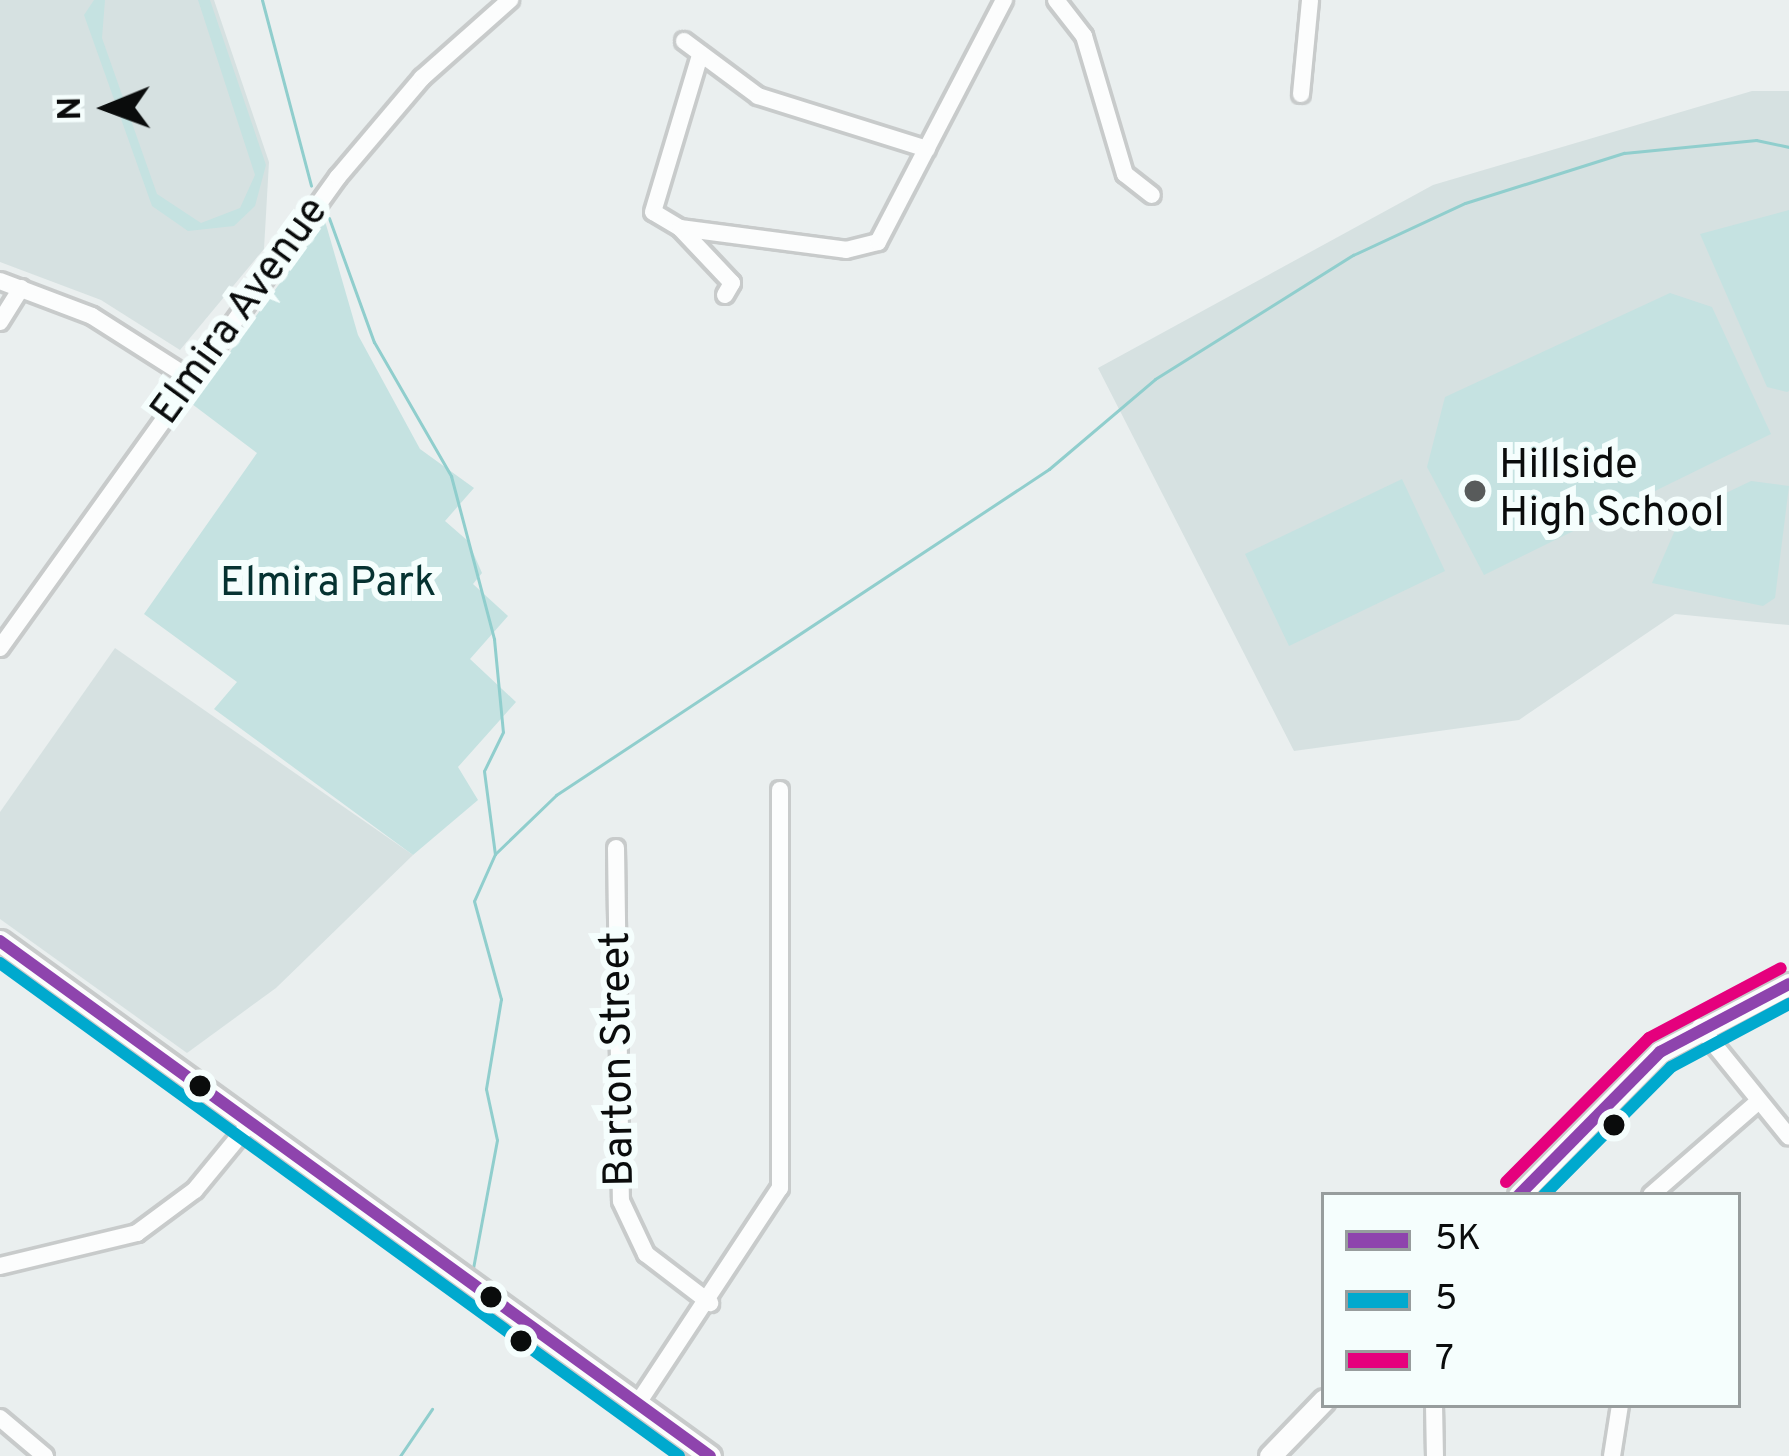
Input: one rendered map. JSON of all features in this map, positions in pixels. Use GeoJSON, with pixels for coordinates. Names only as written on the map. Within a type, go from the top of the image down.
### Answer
{"type":"FeatureCollection","features":[{"type":"Feature","properties":{"kind":"main road"},"geometry":{"type":"LineString","coordinates":[[0,941],[710,1456]]}},
{"type":"Feature","properties":{"kind":"main road"},"geometry":{"type":"LineString","coordinates":[[1522,1192],[1649,1061],[1700,1027],[1789,984]]}},
{"type":"Feature","properties":{"kind":"main road"},"geometry":{"type":"LineString","coordinates":[[1270,1456],[1321,1403]]}},
{"type":"Feature","properties":{"kind":"street","name":"Elmira Avenue"},"geometry":{"type":"LineString","coordinates":[[0,648],[191,379],[412,88],[509,0]]}},
{"type":"Feature","properties":{"kind":"street"},"geometry":{"type":"LineString","coordinates":[[684,233],[864,248],[891,229],[1004,0]]}},
{"type":"Feature","properties":{"kind":"street"},"geometry":{"type":"LineString","coordinates":[[1057,0],[1084,36],[1125,174],[1152,195]]}},
{"type":"Feature","properties":{"kind":"street"},"geometry":{"type":"LineString","coordinates":[[1301,94],[1310,0]]}},
{"type":"Feature","properties":{"kind":"street"},"geometry":{"type":"LineString","coordinates":[[684,41],[699,59],[816,119],[927,149]]}},
{"type":"Feature","properties":{"kind":"street"},"geometry":{"type":"LineString","coordinates":[[699,59],[652,212],[684,233],[732,283],[725,295]]}},
{"type":"Feature","properties":{"kind":"street"},"geometry":{"type":"LineString","coordinates":[[0,280],[92,316],[191,379]]}},
{"type":"Feature","properties":{"kind":"street"},"geometry":{"type":"LineString","coordinates":[[0,322],[21,288]]}},
{"type":"Feature","properties":{"kind":"street"},"geometry":{"type":"LineString","coordinates":[[638,1403],[772,1212],[785,1163],[780,790]]}},
{"type":"Feature","properties":{"kind":"street","name":"Barton Street"},"geometry":{"type":"LineString","coordinates":[[616,848],[621,1201],[646,1254],[710,1303]]}},
{"type":"Feature","properties":{"kind":"street"},"geometry":{"type":"LineString","coordinates":[[1700,1027],[1754,1105],[1789,1137]]}},
{"type":"Feature","properties":{"kind":"street"},"geometry":{"type":"LineString","coordinates":[[1654,1192],[1754,1105]]}},
{"type":"Feature","properties":{"kind":"street"},"geometry":{"type":"LineString","coordinates":[[0,1266],[136,1233],[195,1190],[250,1123]]}},
{"type":"Feature","properties":{"kind":"street"},"geometry":{"type":"LineString","coordinates":[[1434,1408],[1435,1456]]}},
{"type":"Feature","properties":{"kind":"street"},"geometry":{"type":"LineString","coordinates":[[1612,1456],[1620,1408]]}},
{"type":"Feature","properties":{"kind":"street"},"geometry":{"type":"LineString","coordinates":[[0,1418],[45,1456]]}},
{"type":"Feature","properties":{"kind":"shaded area"},"geometry":{"type":"Polygon","coordinates":[[[0,0],[214,0],[269,162],[264,249],[180,350],[101,300],[0,262],[0,0]]]}},
{"type":"Feature","properties":{"kind":"shaded area","name":"Hillside High School"},"geometry":{"type":"Polygon","coordinates":[[[1752,91],[1789,91],[1789,625],[1675,614],[1519,720],[1294,751],[1098,368],[1433,185],[1752,91]]]}},
{"type":"Feature","properties":{"kind":"shaded area"},"geometry":{"type":"Polygon","coordinates":[[[115,648],[413,855],[276,988],[187,1053],[0,919],[0,812],[115,648]]]}},
{"type":"Feature","properties":{"kind":"green space"},"geometry":{"type":"Polygon","coordinates":[[[94,0],[105,0],[102,38],[157,194],[201,223],[240,208],[255,175],[198,0],[210,0],[266,165],[255,206],[234,226],[188,231],[152,206],[84,15],[94,0]]]}},
{"type":"Feature","properties":{"kind":"green space"},"geometry":{"type":"Polygon","coordinates":[[[1789,210],[1787,392],[1767,387],[1700,234],[1789,210]]]}},
{"type":"Feature","properties":{"kind":"green space","name":"Elmira Park"},"geometry":{"type":"Polygon","coordinates":[[[325,221],[358,335],[420,449],[474,488],[445,521],[468,541],[482,573],[473,584],[508,616],[470,659],[516,702],[458,767],[478,800],[413,855],[214,709],[237,682],[144,614],[257,453],[192,404],[325,221]]]}},
{"type":"Feature","properties":{"kind":"green space"},"geometry":{"type":"Polygon","coordinates":[[[1670,293],[1712,307],[1771,434],[1484,575],[1427,467],[1445,397],[1670,293]]]}},
{"type":"Feature","properties":{"kind":"green space"},"geometry":{"type":"Polygon","coordinates":[[[1402,479],[1445,571],[1289,646],[1245,554],[1402,479]]]}},
{"type":"Feature","properties":{"kind":"green space"},"geometry":{"type":"Polygon","coordinates":[[[1751,481],[1789,486],[1775,598],[1763,606],[1652,583],[1682,514],[1751,481]]]}},
{"type":"Feature","properties":{"kind":"waterway"},"geometry":{"type":"LineString","coordinates":[[262,0],[311,186]]}},
{"type":"Feature","properties":{"kind":"waterway"},"geometry":{"type":"LineString","coordinates":[[495,854],[556,795],[1049,469],[1155,379],[1353,255],[1465,203],[1624,153],[1756,140],[1789,147]]}},
{"type":"Feature","properties":{"kind":"waterway"},"geometry":{"type":"LineString","coordinates":[[329,218],[374,342],[451,476],[494,639],[503,732],[484,771],[495,854],[474,901],[501,999],[486,1089],[497,1140],[473,1268]]}},
{"type":"Feature","properties":{"kind":"waterway"},"geometry":{"type":"LineString","coordinates":[[400,1456],[432,1409]]}},
{"type":"Feature","properties":{"kind":"transit line","name":"5K"},"geometry":{"type":"LineString","coordinates":[[0,941],[710,1456]]}},
{"type":"Feature","properties":{"kind":"transit line","name":"5"},"geometry":{"type":"LineString","coordinates":[[0,963],[679,1456]]}},
{"type":"Feature","properties":{"kind":"transit line","name":"7"},"geometry":{"type":"LineString","coordinates":[[1506,1182],[1649,1038],[1781,968]]}},
{"type":"Feature","properties":{"kind":"transit line","name":"5K"},"geometry":{"type":"LineString","coordinates":[[1522,1192],[1660,1052],[1789,984]]}},
{"type":"Feature","properties":{"kind":"transit line","name":"5"},"geometry":{"type":"LineString","coordinates":[[1547,1192],[1671,1067],[1789,1004]]}},
{"type":"Feature","properties":{"kind":"place","name":"Hillside High School"},"geometry":{"type":"Point","coordinates":[1475,491]}}]}
